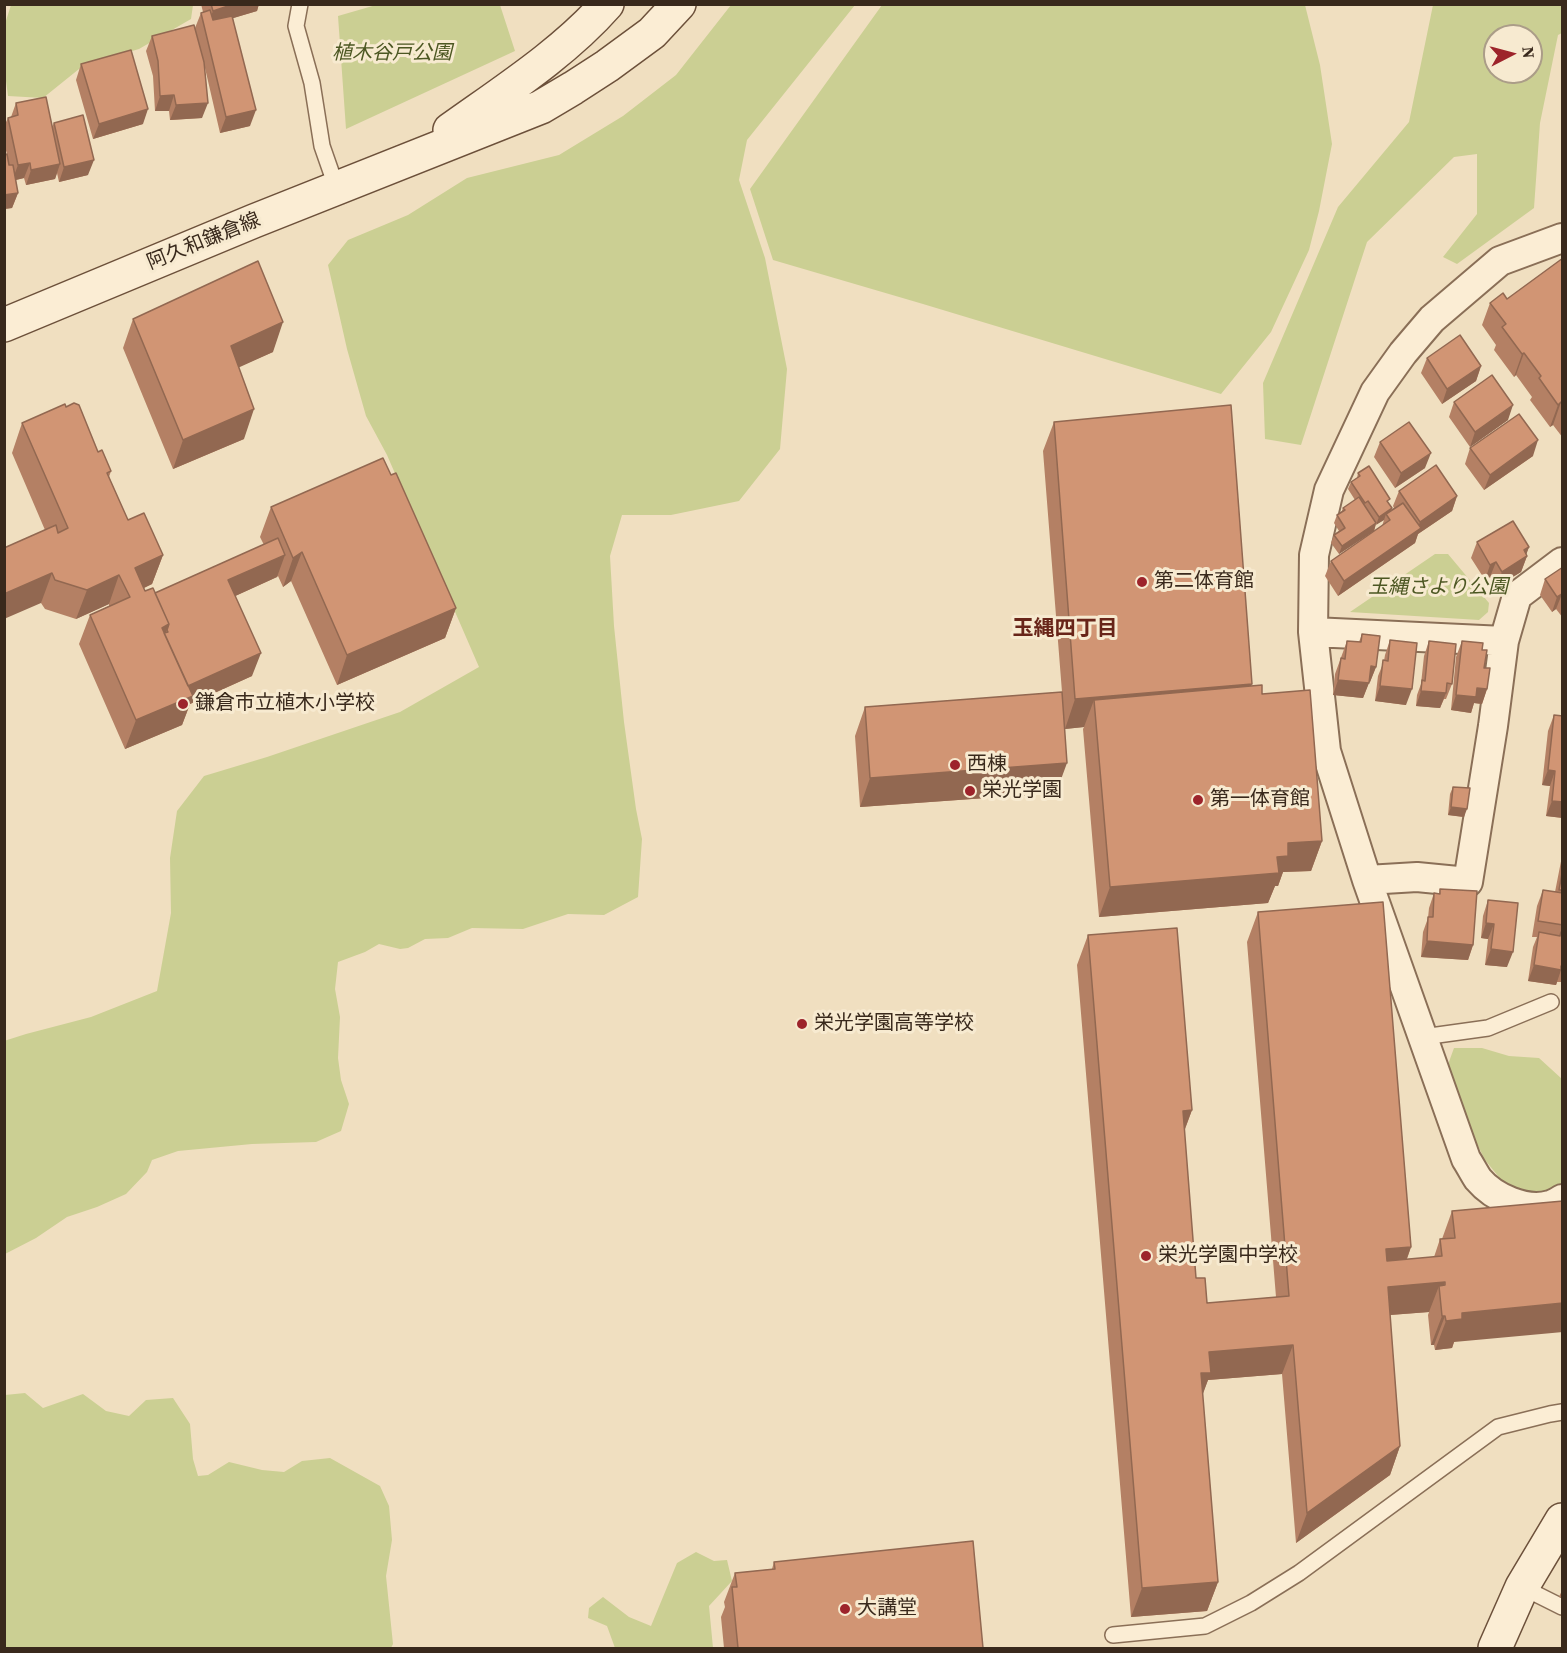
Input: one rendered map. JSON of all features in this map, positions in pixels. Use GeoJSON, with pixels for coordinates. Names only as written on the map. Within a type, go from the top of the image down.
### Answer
{"type":"FeatureCollection","features":[{"type":"Feature","properties":{"kind":"main road","name":"阿久和鎌倉線"},"geometry":{"type":"LineString","coordinates":[[404,162],[511,87],[561,48],[607,4]]}},
{"type":"Feature","properties":{"kind":"main road","name":"阿久和鎌倉線"},"geometry":{"type":"LineString","coordinates":[[4,325],[254,221],[541,107],[607,66],[652,33],[679,4]]}},
{"type":"Feature","properties":{"kind":"main road"},"geometry":{"type":"LineString","coordinates":[[1495,1648],[1522,1587],[1563,1520]]}},
{"type":"Feature","properties":{"kind":"street"},"geometry":{"type":"LineString","coordinates":[[1563,238],[1500,261],[1432,319],[1375,392],[1329,490],[1314,555],[1313,632],[1326,751],[1367,880],[1466,1159],[1479,1179],[1495,1194],[1520,1205],[1550,1205],[1563,1199]]}},
{"type":"Feature","properties":{"kind":"street"},"geometry":{"type":"LineString","coordinates":[[1367,880],[1417,877],[1468,882],[1504,641],[1517,596],[1563,562]]}},
{"type":"Feature","properties":{"kind":"street"},"geometry":{"type":"LineString","coordinates":[[1313,632],[1504,641]]}},
{"type":"Feature","properties":{"kind":"lane"},"geometry":{"type":"LineString","coordinates":[[300,4],[296,26],[312,83],[322,146],[337,189]]}},
{"type":"Feature","properties":{"kind":"lane"},"geometry":{"type":"LineString","coordinates":[[1423,1037],[1488,1028],[1551,1002]]}},
{"type":"Feature","properties":{"kind":"lane"},"geometry":{"type":"LineString","coordinates":[[1113,1635],[1205,1626],[1251,1603],[1299,1574],[1498,1427],[1563,1412]]}},
{"type":"Feature","properties":{"kind":"lane"},"geometry":{"type":"LineString","coordinates":[[1522,1587],[1563,1607]]}},
{"type":"Feature","properties":{"kind":"green space"},"geometry":{"type":"Polygon","coordinates":[[[11,5],[193,5],[191,19],[139,49],[84,65],[43,98],[8,96],[4,66],[4,27],[11,5]]]}},
{"type":"Feature","properties":{"kind":"green space","name":"植木谷戸公園"},"geometry":{"type":"Polygon","coordinates":[[[376,5],[500,5],[515,51],[346,129],[338,16],[376,5]]]}},
{"type":"Feature","properties":{"kind":"green space"},"geometry":{"type":"Polygon","coordinates":[[[731,5],[855,5],[747,140],[739,180],[765,258],[787,369],[780,449],[739,501],[671,515],[622,515],[610,556],[614,626],[624,722],[642,839],[638,897],[604,915],[568,914],[523,929],[472,928],[448,938],[425,939],[408,948],[400,949],[379,944],[338,962],[335,989],[340,1017],[338,1058],[341,1080],[349,1104],[341,1131],[316,1142],[252,1144],[178,1151],[152,1160],[147,1172],[126,1194],[67,1217],[36,1238],[5,1254],[4,1041],[91,1017],[157,991],[171,913],[170,858],[177,811],[204,776],[400,712],[479,667],[387,455],[366,416],[347,349],[328,265],[348,240],[408,215],[467,178],[559,155],[623,116],[676,75],[731,5]]]}},
{"type":"Feature","properties":{"kind":"green space"},"geometry":{"type":"Polygon","coordinates":[[[882,5],[1305,5],[1320,65],[1332,144],[1319,211],[1309,250],[1271,332],[1221,394],[773,260],[750,189],[882,5]]]}},
{"type":"Feature","properties":{"kind":"green space"},"geometry":{"type":"Polygon","coordinates":[[[1433,5],[1562,5],[1562,33],[1558,35],[1540,123],[1534,208],[1457,264],[1443,257],[1477,214],[1477,154],[1454,157],[1367,242],[1301,445],[1265,439],[1263,383],[1338,207],[1409,122],[1433,5]]]}},
{"type":"Feature","properties":{"kind":"green space","name":"玉縄さより公園"},"geometry":{"type":"Polygon","coordinates":[[[1435,554],[1448,554],[1489,603],[1488,612],[1479,620],[1350,612],[1435,554]]]}},
{"type":"Feature","properties":{"kind":"green space"},"geometry":{"type":"Polygon","coordinates":[[[1454,1048],[1482,1048],[1509,1056],[1539,1058],[1562,1079],[1562,1188],[1528,1195],[1507,1187],[1485,1160],[1466,1122],[1446,1070],[1454,1048]]]}},
{"type":"Feature","properties":{"kind":"green space"},"geometry":{"type":"Polygon","coordinates":[[[25,1393],[43,1408],[83,1394],[106,1411],[129,1416],[146,1400],[173,1398],[190,1424],[193,1459],[198,1476],[208,1475],[229,1462],[262,1470],[284,1472],[302,1461],[330,1458],[380,1486],[389,1506],[392,1540],[386,1576],[393,1644],[391,1648],[5,1648],[5,1395],[25,1393]]]}},
{"type":"Feature","properties":{"kind":"green space"},"geometry":{"type":"Polygon","coordinates":[[[696,1552],[714,1561],[727,1560],[732,1581],[709,1606],[713,1648],[615,1648],[607,1626],[588,1618],[589,1608],[603,1597],[629,1617],[651,1626],[677,1563],[696,1552]]]}},
{"type":"Feature","properties":{"kind":"building"},"geometry":{"type":"Polygon","coordinates":[[[211,4],[234,4],[213,11],[211,4]]]}},
{"type":"Feature","properties":{"kind":"building"},"geometry":{"type":"Polygon","coordinates":[[[210,10],[213,20],[232,16],[256,110],[226,117],[201,13],[210,10]]]}},
{"type":"Feature","properties":{"kind":"building"},"geometry":{"type":"Polygon","coordinates":[[[194,25],[204,62],[208,103],[176,105],[174,95],[160,96],[158,61],[152,36],[194,25]]]}},
{"type":"Feature","properties":{"kind":"building"},"geometry":{"type":"Polygon","coordinates":[[[131,50],[148,109],[99,124],[81,64],[131,50]]]}},
{"type":"Feature","properties":{"kind":"building"},"geometry":{"type":"Polygon","coordinates":[[[46,97],[60,164],[31,170],[30,163],[18,165],[8,118],[18,115],[16,103],[46,97]]]}},
{"type":"Feature","properties":{"kind":"building"},"geometry":{"type":"Polygon","coordinates":[[[83,115],[94,160],[64,167],[54,123],[83,115]]]}},
{"type":"Feature","properties":{"kind":"building"},"geometry":{"type":"Polygon","coordinates":[[[7,154],[9,165],[13,165],[18,193],[4,195],[4,155],[7,154]]]}},
{"type":"Feature","properties":{"kind":"building"},"geometry":{"type":"Polygon","coordinates":[[[1563,258],[1563,404],[1561,402],[1558,405],[1539,378],[1541,376],[1502,327],[1506,324],[1490,303],[1503,293],[1507,299],[1563,258]]]}},
{"type":"Feature","properties":{"kind":"building"},"geometry":{"type":"Polygon","coordinates":[[[258,261],[283,322],[231,346],[254,409],[183,440],[133,319],[258,261]]]}},
{"type":"Feature","properties":{"kind":"building"},"geometry":{"type":"Polygon","coordinates":[[[1460,335],[1481,366],[1447,389],[1427,358],[1460,335]]]}},
{"type":"Feature","properties":{"kind":"building"},"geometry":{"type":"Polygon","coordinates":[[[1492,375],[1513,405],[1475,432],[1454,402],[1492,375]]]}},
{"type":"Feature","properties":{"kind":"building"},"geometry":{"type":"Polygon","coordinates":[[[74,403],[79,405],[98,452],[102,450],[111,471],[107,473],[128,520],[144,513],[163,555],[135,568],[145,591],[153,588],[169,624],[162,628],[193,696],[136,720],[90,615],[130,597],[119,575],[87,590],[55,580],[52,573],[4,594],[4,548],[56,525],[58,533],[68,528],[22,423],[65,404],[66,407],[74,403]]]}},
{"type":"Feature","properties":{"kind":"building","name":"第二体育館"},"geometry":{"type":"Polygon","coordinates":[[[1231,405],[1252,684],[1075,699],[1054,422],[1231,405]]]}},
{"type":"Feature","properties":{"kind":"building"},"geometry":{"type":"Polygon","coordinates":[[[1519,414],[1538,440],[1490,475],[1470,448],[1519,414]]]}},
{"type":"Feature","properties":{"kind":"building"},"geometry":{"type":"Polygon","coordinates":[[[1409,422],[1431,453],[1401,473],[1380,442],[1409,422]]]}},
{"type":"Feature","properties":{"kind":"building"},"geometry":{"type":"Polygon","coordinates":[[[383,458],[391,475],[396,473],[456,608],[347,655],[302,552],[293,558],[271,507],[383,458]]]}},
{"type":"Feature","properties":{"kind":"building"},"geometry":{"type":"Polygon","coordinates":[[[1436,465],[1457,496],[1420,522],[1399,491],[1436,465]]]}},
{"type":"Feature","properties":{"kind":"building"},"geometry":{"type":"Polygon","coordinates":[[[1369,466],[1390,499],[1387,501],[1392,508],[1379,517],[1368,501],[1365,503],[1351,482],[1360,476],[1358,473],[1369,466]]]}},
{"type":"Feature","properties":{"kind":"building"},"geometry":{"type":"Polygon","coordinates":[[[1359,497],[1376,523],[1342,546],[1334,535],[1345,528],[1337,515],[1359,497]]]}},
{"type":"Feature","properties":{"kind":"building"},"geometry":{"type":"Polygon","coordinates":[[[1403,503],[1421,528],[1344,581],[1331,561],[1390,520],[1386,514],[1403,503]]]}},
{"type":"Feature","properties":{"kind":"building"},"geometry":{"type":"Polygon","coordinates":[[[1513,521],[1529,547],[1524,550],[1527,556],[1502,572],[1496,562],[1490,565],[1477,542],[1513,521]]]}},
{"type":"Feature","properties":{"kind":"building"},"geometry":{"type":"Polygon","coordinates":[[[278,538],[285,555],[228,580],[261,653],[188,686],[164,633],[168,632],[169,624],[155,593],[278,538]]]}},
{"type":"Feature","properties":{"kind":"building"},"geometry":{"type":"Polygon","coordinates":[[[1563,567],[1563,595],[1557,597],[1545,579],[1563,567]]]}},
{"type":"Feature","properties":{"kind":"building"},"geometry":{"type":"Polygon","coordinates":[[[1362,634],[1380,636],[1376,667],[1371,666],[1369,683],[1338,680],[1341,658],[1345,659],[1347,641],[1361,642],[1362,634]]]}},
{"type":"Feature","properties":{"kind":"building"},"geometry":{"type":"Polygon","coordinates":[[[1390,640],[1417,643],[1412,689],[1380,686],[1383,660],[1388,661],[1390,640]]]}},
{"type":"Feature","properties":{"kind":"building"},"geometry":{"type":"Polygon","coordinates":[[[1429,641],[1456,644],[1452,684],[1447,683],[1446,693],[1421,691],[1422,680],[1425,681],[1429,641]]]}},
{"type":"Feature","properties":{"kind":"building"},"geometry":{"type":"Polygon","coordinates":[[[1462,641],[1483,643],[1482,650],[1487,650],[1484,668],[1490,668],[1487,689],[1477,688],[1476,697],[1456,695],[1462,641]]]}},
{"type":"Feature","properties":{"kind":"building","name":"第一体育館"},"geometry":{"type":"Polygon","coordinates":[[[1262,685],[1262,694],[1310,690],[1322,841],[1288,843],[1288,856],[1277,857],[1279,873],[1110,887],[1094,700],[1262,685]]]}},
{"type":"Feature","properties":{"kind":"building"},"geometry":{"type":"Polygon","coordinates":[[[1062,692],[1067,763],[870,778],[865,707],[1062,692]]]}},
{"type":"Feature","properties":{"kind":"building"},"geometry":{"type":"Polygon","coordinates":[[[1554,715],[1563,716],[1563,802],[1552,801],[1555,771],[1548,770],[1554,715]]]}},
{"type":"Feature","properties":{"kind":"building"},"geometry":{"type":"Polygon","coordinates":[[[1453,787],[1470,788],[1467,809],[1451,807],[1453,787]]]}},
{"type":"Feature","properties":{"kind":"building"},"geometry":{"type":"Polygon","coordinates":[[[1563,868],[1563,890],[1559,890],[1563,868]]]}},
{"type":"Feature","properties":{"kind":"building"},"geometry":{"type":"Polygon","coordinates":[[[1440,889],[1477,891],[1473,945],[1427,941],[1428,917],[1433,917],[1434,893],[1440,894],[1440,889]]]}},
{"type":"Feature","properties":{"kind":"building"},"geometry":{"type":"Polygon","coordinates":[[[1543,890],[1563,893],[1563,925],[1538,921],[1543,890]]]}},
{"type":"Feature","properties":{"kind":"building"},"geometry":{"type":"Polygon","coordinates":[[[1488,900],[1518,903],[1513,952],[1491,949],[1494,924],[1486,923],[1488,900]]]}},
{"type":"Feature","properties":{"kind":"building"},"geometry":{"type":"Polygon","coordinates":[[[1383,902],[1411,1247],[1386,1249],[1387,1261],[1442,1256],[1440,1239],[1455,1238],[1452,1211],[1563,1201],[1563,1303],[1462,1313],[1462,1319],[1446,1321],[1445,1316],[1442,1316],[1439,1286],[1445,1285],[1445,1282],[1388,1287],[1400,1446],[1307,1513],[1293,1345],[1209,1352],[1211,1373],[1201,1373],[1218,1582],[1142,1588],[1088,935],[1177,928],[1192,1110],[1183,1111],[1196,1278],[1205,1278],[1207,1303],[1289,1296],[1258,912],[1383,902]]]}},
{"type":"Feature","properties":{"kind":"building"},"geometry":{"type":"Polygon","coordinates":[[[1539,932],[1560,936],[1563,932],[1563,967],[1561,966],[1561,970],[1534,965],[1539,932]]]}},
{"type":"Feature","properties":{"kind":"building","name":"大講堂"},"geometry":{"type":"Polygon","coordinates":[[[973,1541],[983,1648],[738,1648],[732,1587],[737,1587],[735,1573],[775,1569],[774,1562],[973,1541]]]}},
{"type":"Feature","properties":{"kind":"place","name":"第二体育館"},"geometry":{"type":"Point","coordinates":[1142,582]}},
{"type":"Feature","properties":{"kind":"place","name":"鎌倉市立植木小学校"},"geometry":{"type":"Point","coordinates":[183,704]}},
{"type":"Feature","properties":{"kind":"place","name":"西棟"},"geometry":{"type":"Point","coordinates":[955,765]}},
{"type":"Feature","properties":{"kind":"place","name":"栄光学園"},"geometry":{"type":"Point","coordinates":[970,791]}},
{"type":"Feature","properties":{"kind":"place","name":"第一体育館"},"geometry":{"type":"Point","coordinates":[1198,800]}},
{"type":"Feature","properties":{"kind":"place","name":"栄光学園高等学校"},"geometry":{"type":"Point","coordinates":[802,1024]}},
{"type":"Feature","properties":{"kind":"place","name":"栄光学園中学校"},"geometry":{"type":"Point","coordinates":[1146,1256]}},
{"type":"Feature","properties":{"kind":"place","name":"大講堂"},"geometry":{"type":"Point","coordinates":[845,1609]}},
{"type":"Feature","properties":{"kind":"district","name":"玉縄四丁目"},"geometry":{"type":"Point","coordinates":[1065,630]}}]}
